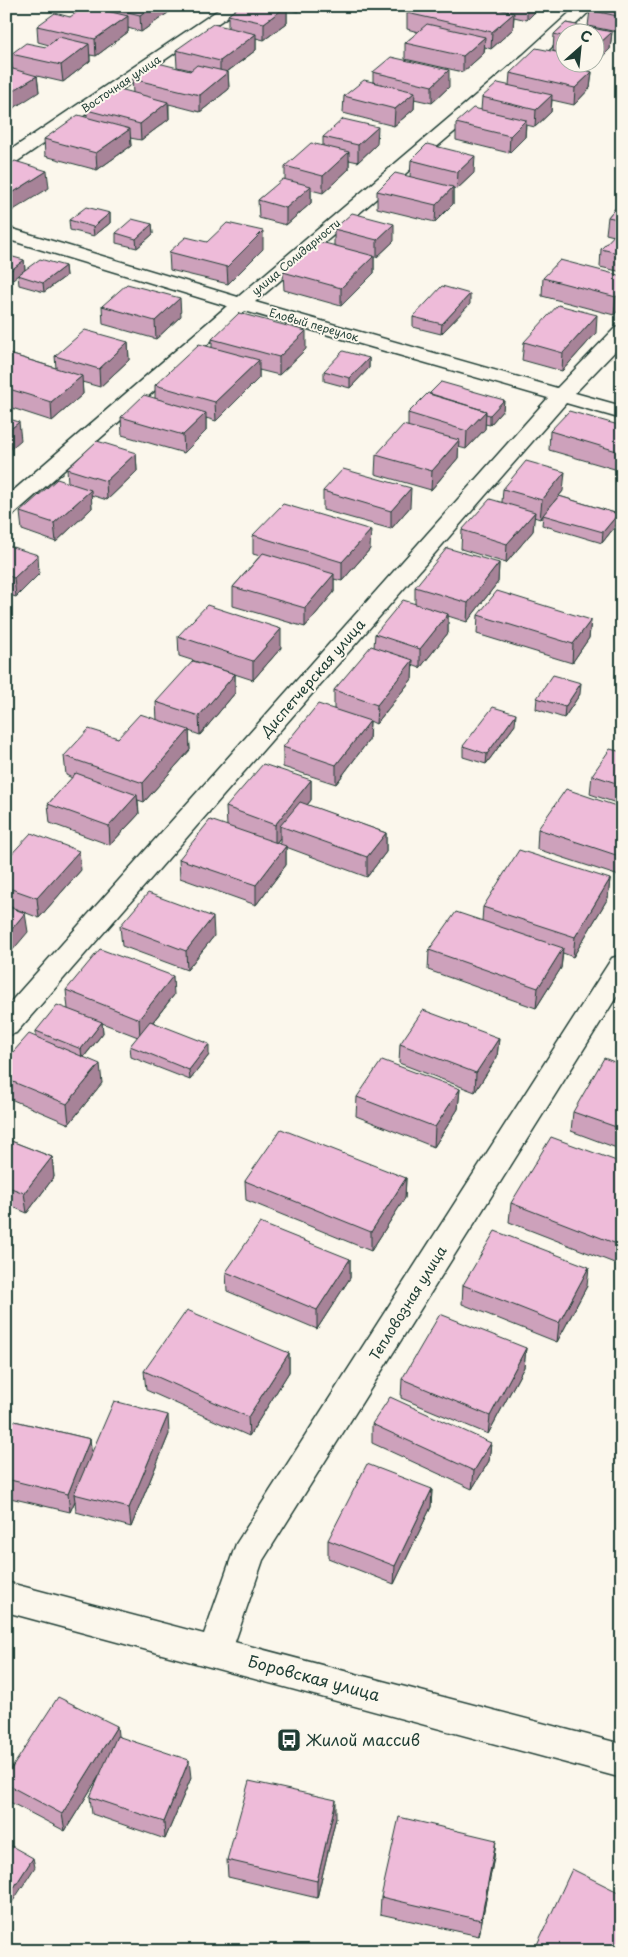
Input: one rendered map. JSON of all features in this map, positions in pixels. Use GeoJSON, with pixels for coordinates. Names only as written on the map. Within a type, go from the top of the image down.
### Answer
{"type":"FeatureCollection","features":[{"type":"Feature","properties":{"kind":"street","name":"Восточная улица"},"geometry":{"type":"LineString","coordinates":[[6,162],[235,6]]}},
{"type":"Feature","properties":{"kind":"street","name":"улица Солидарности"},"geometry":{"type":"LineString","coordinates":[[6,509],[241,304],[529,59],[588,6]]}},
{"type":"Feature","properties":{"kind":"street","name":"Еловый переулок"},"geometry":{"type":"LineString","coordinates":[[6,233],[241,304],[622,413]]}},
{"type":"Feature","properties":{"kind":"street","name":"Диспетчерская улица"},"geometry":{"type":"LineString","coordinates":[[6,1026],[561,396],[622,332]]}},
{"type":"Feature","properties":{"kind":"street","name":"Тепловозная улица"},"geometry":{"type":"LineString","coordinates":[[216,1651],[248,1556],[622,966]]}},
{"type":"Feature","properties":{"kind":"street","name":"Боровская улица"},"geometry":{"type":"LineString","coordinates":[[6,1596],[622,1761]]}},
{"type":"Feature","properties":{"kind":"building"},"geometry":{"type":"Polygon","coordinates":[[[86,6],[128,16],[95,39],[37,26],[55,13],[70,17],[86,6]]]}},
{"type":"Feature","properties":{"kind":"building"},"geometry":{"type":"Polygon","coordinates":[[[121,6],[153,6],[140,15],[116,9],[121,6]]]}},
{"type":"Feature","properties":{"kind":"building"},"geometry":{"type":"Polygon","coordinates":[[[240,6],[287,6],[264,23],[228,15],[240,6]]]}},
{"type":"Feature","properties":{"kind":"building"},"geometry":{"type":"Polygon","coordinates":[[[415,6],[434,6],[449,10],[453,6],[486,6],[514,13],[492,32],[407,13],[415,6]]]}},
{"type":"Feature","properties":{"kind":"building"},"geometry":{"type":"Polygon","coordinates":[[[594,6],[622,6],[622,17],[590,10],[594,6]]]}},
{"type":"Feature","properties":{"kind":"building"},"geometry":{"type":"Polygon","coordinates":[[[213,24],[256,34],[220,61],[176,50],[213,24]]]}},
{"type":"Feature","properties":{"kind":"building"},"geometry":{"type":"Polygon","coordinates":[[[427,24],[485,37],[463,56],[405,43],[427,24]]]}},
{"type":"Feature","properties":{"kind":"building"},"geometry":{"type":"Polygon","coordinates":[[[606,31],[612,32],[606,38],[606,31]]]}},
{"type":"Feature","properties":{"kind":"building"},"geometry":{"type":"Polygon","coordinates":[[[59,37],[89,44],[61,65],[11,54],[26,43],[46,47],[59,37]]]}},
{"type":"Feature","properties":{"kind":"building"},"geometry":{"type":"Polygon","coordinates":[[[536,48],[556,52],[556,72],[592,72],[575,88],[510,73],[536,48]]]}},
{"type":"Feature","properties":{"kind":"building"},"geometry":{"type":"Polygon","coordinates":[[[391,57],[449,70],[432,86],[373,72],[391,57]]]}},
{"type":"Feature","properties":{"kind":"building"},"geometry":{"type":"Polygon","coordinates":[[[154,62],[190,71],[197,65],[228,72],[200,95],[132,79],[154,62]]]}},
{"type":"Feature","properties":{"kind":"building"},"geometry":{"type":"Polygon","coordinates":[[[6,67],[37,76],[6,95],[6,67]]]}},
{"type":"Feature","properties":{"kind":"building"},"geometry":{"type":"Polygon","coordinates":[[[364,80],[415,92],[395,109],[344,96],[364,80]]]}},
{"type":"Feature","properties":{"kind":"building"},"geometry":{"type":"Polygon","coordinates":[[[498,83],[552,95],[536,110],[482,97],[498,83]]]}},
{"type":"Feature","properties":{"kind":"building"},"geometry":{"type":"Polygon","coordinates":[[[116,88],[168,102],[140,124],[87,110],[116,88]]]}},
{"type":"Feature","properties":{"kind":"building"},"geometry":{"type":"Polygon","coordinates":[[[473,108],[526,120],[510,136],[456,123],[473,108]]]}},
{"type":"Feature","properties":{"kind":"building"},"geometry":{"type":"Polygon","coordinates":[[[78,115],[130,129],[96,153],[44,139],[78,115]]]}},
{"type":"Feature","properties":{"kind":"building"},"geometry":{"type":"Polygon","coordinates":[[[343,119],[378,127],[358,145],[323,137],[343,119]]]}},
{"type":"Feature","properties":{"kind":"building"},"geometry":{"type":"Polygon","coordinates":[[[311,143],[349,152],[323,176],[285,166],[311,143]]]}},
{"type":"Feature","properties":{"kind":"building"},"geometry":{"type":"Polygon","coordinates":[[[427,144],[475,156],[458,172],[411,160],[427,144]]]}},
{"type":"Feature","properties":{"kind":"building"},"geometry":{"type":"Polygon","coordinates":[[[15,161],[47,171],[6,197],[6,166],[15,161]]]}},
{"type":"Feature","properties":{"kind":"building"},"geometry":{"type":"Polygon","coordinates":[[[395,173],[453,187],[436,205],[377,191],[395,173]]]}},
{"type":"Feature","properties":{"kind":"building"},"geometry":{"type":"Polygon","coordinates":[[[283,179],[311,186],[286,208],[258,200],[283,179]]]}},
{"type":"Feature","properties":{"kind":"building"},"geometry":{"type":"Polygon","coordinates":[[[622,200],[622,220],[608,217],[622,200]]]}},
{"type":"Feature","properties":{"kind":"building"},"geometry":{"type":"Polygon","coordinates":[[[86,207],[110,213],[93,227],[69,220],[86,207]]]}},
{"type":"Feature","properties":{"kind":"building"},"geometry":{"type":"Polygon","coordinates":[[[352,213],[394,224],[377,240],[334,229],[352,213]]]}},
{"type":"Feature","properties":{"kind":"building"},"geometry":{"type":"Polygon","coordinates":[[[132,219],[152,224],[136,239],[116,233],[132,219]]]}},
{"type":"Feature","properties":{"kind":"building"},"geometry":{"type":"Polygon","coordinates":[[[227,223],[263,231],[227,267],[169,252],[186,237],[207,242],[227,223]]]}},
{"type":"Feature","properties":{"kind":"building"},"geometry":{"type":"Polygon","coordinates":[[[619,230],[622,230],[622,254],[601,249],[619,230]]]}},
{"type":"Feature","properties":{"kind":"building"},"geometry":{"type":"Polygon","coordinates":[[[317,241],[374,256],[341,288],[283,272],[317,241]]]}},
{"type":"Feature","properties":{"kind":"building"},"geometry":{"type":"Polygon","coordinates":[[[6,255],[24,260],[6,274],[6,255]]]}},
{"type":"Feature","properties":{"kind":"building"},"geometry":{"type":"Polygon","coordinates":[[[40,259],[65,266],[43,283],[18,275],[40,259]]]}},
{"type":"Feature","properties":{"kind":"building"},"geometry":{"type":"Polygon","coordinates":[[[560,260],[622,276],[622,290],[616,297],[543,278],[560,260]]]}},
{"type":"Feature","properties":{"kind":"building"},"geometry":{"type":"Polygon","coordinates":[[[127,284],[180,298],[155,321],[102,306],[127,284]]]}},
{"type":"Feature","properties":{"kind":"building"},"geometry":{"type":"Polygon","coordinates":[[[442,286],[470,294],[442,324],[413,317],[442,286]]]}},
{"type":"Feature","properties":{"kind":"building"},"geometry":{"type":"Polygon","coordinates":[[[558,305],[597,315],[563,353],[524,342],[558,305]]]}},
{"type":"Feature","properties":{"kind":"building"},"geometry":{"type":"Polygon","coordinates":[[[239,313],[306,331],[279,357],[212,339],[239,313]]]}},
{"type":"Feature","properties":{"kind":"building"},"geometry":{"type":"Polygon","coordinates":[[[85,330],[128,342],[99,369],[55,356],[85,330]]]}},
{"type":"Feature","properties":{"kind":"building"},"geometry":{"type":"Polygon","coordinates":[[[199,344],[259,360],[215,402],[155,385],[199,344]]]}},
{"type":"Feature","properties":{"kind":"building"},"geometry":{"type":"Polygon","coordinates":[[[343,351],[369,358],[350,378],[324,371],[343,351]]]}},
{"type":"Feature","properties":{"kind":"building"},"geometry":{"type":"Polygon","coordinates":[[[6,353],[82,376],[51,402],[6,388],[6,353]]]}},
{"type":"Feature","properties":{"kind":"building"},"geometry":{"type":"Polygon","coordinates":[[[441,382],[504,400],[490,415],[486,414],[486,411],[429,394],[441,382]]]}},
{"type":"Feature","properties":{"kind":"building"},"geometry":{"type":"Polygon","coordinates":[[[428,393],[486,411],[467,431],[408,413],[428,393]]]}},
{"type":"Feature","properties":{"kind":"building"},"geometry":{"type":"Polygon","coordinates":[[[144,395],[206,413],[183,435],[121,417],[144,395]]]}},
{"type":"Feature","properties":{"kind":"building"},"geometry":{"type":"Polygon","coordinates":[[[569,411],[622,426],[622,449],[620,452],[550,431],[569,411]]]}},
{"type":"Feature","properties":{"kind":"building"},"geometry":{"type":"Polygon","coordinates":[[[6,418],[19,422],[6,433],[6,418]]]}},
{"type":"Feature","properties":{"kind":"building"},"geometry":{"type":"Polygon","coordinates":[[[403,425],[459,440],[432,471],[376,455],[403,425]]]}},
{"type":"Feature","properties":{"kind":"building"},"geometry":{"type":"Polygon","coordinates":[[[97,441],[136,453],[106,481],[67,469],[97,441]]]}},
{"type":"Feature","properties":{"kind":"building"},"geometry":{"type":"Polygon","coordinates":[[[526,461],[565,472],[542,500],[503,489],[526,461]]]}},
{"type":"Feature","properties":{"kind":"building"},"geometry":{"type":"Polygon","coordinates":[[[343,469],[411,488],[391,511],[323,491],[343,469]]]}},
{"type":"Feature","properties":{"kind":"building"},"geometry":{"type":"Polygon","coordinates":[[[57,479],[91,490],[54,523],[20,512],[57,479]]]}},
{"type":"Feature","properties":{"kind":"building"},"geometry":{"type":"Polygon","coordinates":[[[559,496],[618,514],[603,532],[543,515],[559,496]]]}},
{"type":"Feature","properties":{"kind":"building"},"geometry":{"type":"Polygon","coordinates":[[[490,499],[535,512],[507,544],[462,530],[490,499]]]}},
{"type":"Feature","properties":{"kind":"building"},"geometry":{"type":"Polygon","coordinates":[[[283,504],[371,530],[342,562],[253,535],[283,504]]]}},
{"type":"Feature","properties":{"kind":"building"},"geometry":{"type":"Polygon","coordinates":[[[6,545],[38,555],[14,578],[6,575],[6,545]]]}},
{"type":"Feature","properties":{"kind":"building"},"geometry":{"type":"Polygon","coordinates":[[[447,548],[499,563],[468,603],[415,587],[447,548]]]}},
{"type":"Feature","properties":{"kind":"building"},"geometry":{"type":"Polygon","coordinates":[[[263,553],[334,574],[305,608],[233,587],[263,553]]]}},
{"type":"Feature","properties":{"kind":"building"},"geometry":{"type":"Polygon","coordinates":[[[497,591],[591,620],[573,644],[478,615],[497,591]]]}},
{"type":"Feature","properties":{"kind":"building"},"geometry":{"type":"Polygon","coordinates":[[[403,600],[448,614],[420,649],[375,634],[403,600]]]}},
{"type":"Feature","properties":{"kind":"building"},"geometry":{"type":"Polygon","coordinates":[[[207,605],[281,629],[253,661],[178,636],[207,605]]]}},
{"type":"Feature","properties":{"kind":"building"},"geometry":{"type":"Polygon","coordinates":[[[371,646],[413,660],[377,705],[334,690],[371,646]]]}},
{"type":"Feature","properties":{"kind":"building"},"geometry":{"type":"Polygon","coordinates":[[[193,661],[235,674],[199,716],[156,702],[193,661]]]}},
{"type":"Feature","properties":{"kind":"building"},"geometry":{"type":"Polygon","coordinates":[[[553,675],[581,683],[565,707],[537,698],[553,675]]]}},
{"type":"Feature","properties":{"kind":"building"},"geometry":{"type":"Polygon","coordinates":[[[318,704],[370,721],[336,765],[283,747],[318,704]]]}},
{"type":"Feature","properties":{"kind":"building"},"geometry":{"type":"Polygon","coordinates":[[[493,707],[516,714],[487,754],[463,746],[493,707]]]}},
{"type":"Feature","properties":{"kind":"building"},"geometry":{"type":"Polygon","coordinates":[[[140,714],[189,730],[143,783],[64,756],[89,729],[118,738],[140,714]]]}},
{"type":"Feature","properties":{"kind":"building"},"geometry":{"type":"Polygon","coordinates":[[[610,749],[622,752],[622,785],[592,775],[610,749]]]}},
{"type":"Feature","properties":{"kind":"building"},"geometry":{"type":"Polygon","coordinates":[[[263,764],[311,780],[275,825],[226,807],[263,764]]]}},
{"type":"Feature","properties":{"kind":"building"},"geometry":{"type":"Polygon","coordinates":[[[76,773],[137,795],[109,826],[48,804],[76,773]]]}},
{"type":"Feature","properties":{"kind":"building"},"geometry":{"type":"Polygon","coordinates":[[[566,789],[622,808],[622,857],[538,829],[566,789]]]}},
{"type":"Feature","properties":{"kind":"building"},"geometry":{"type":"Polygon","coordinates":[[[300,802],[386,833],[367,857],[280,826],[300,802]]]}},
{"type":"Feature","properties":{"kind":"building"},"geometry":{"type":"Polygon","coordinates":[[[210,820],[286,846],[256,885],[179,859],[210,820]]]}},
{"type":"Feature","properties":{"kind":"building"},"geometry":{"type":"Polygon","coordinates":[[[31,833],[79,851],[37,898],[6,887],[6,860],[31,833]]]}},
{"type":"Feature","properties":{"kind":"building"},"geometry":{"type":"Polygon","coordinates":[[[519,850],[610,879],[575,937],[483,907],[519,850]]]}},
{"type":"Feature","properties":{"kind":"building"},"geometry":{"type":"Polygon","coordinates":[[[148,893],[213,917],[186,951],[120,926],[148,893]]]}},
{"type":"Feature","properties":{"kind":"building"},"geometry":{"type":"Polygon","coordinates":[[[6,906],[25,913],[6,936],[6,906]]]}},
{"type":"Feature","properties":{"kind":"building"},"geometry":{"type":"Polygon","coordinates":[[[456,912],[563,948],[538,988],[429,950],[456,912]]]}},
{"type":"Feature","properties":{"kind":"building"},"geometry":{"type":"Polygon","coordinates":[[[100,949],[173,976],[139,1019],[66,990],[100,949]]]}},
{"type":"Feature","properties":{"kind":"building"},"geometry":{"type":"Polygon","coordinates":[[[57,1005],[102,1022],[81,1049],[36,1031],[57,1005]]]}},
{"type":"Feature","properties":{"kind":"building"},"geometry":{"type":"Polygon","coordinates":[[[423,1010],[499,1038],[476,1073],[400,1044],[423,1010]]]}},
{"type":"Feature","properties":{"kind":"building"},"geometry":{"type":"Polygon","coordinates":[[[150,1021],[209,1044],[189,1070],[130,1046],[150,1021]]]}},
{"type":"Feature","properties":{"kind":"building"},"geometry":{"type":"Polygon","coordinates":[[[29,1034],[100,1064],[67,1104],[6,1079],[6,1060],[29,1034]]]}},
{"type":"Feature","properties":{"kind":"building"},"geometry":{"type":"Polygon","coordinates":[[[604,1058],[622,1065],[622,1129],[573,1112],[604,1058]]]}},
{"type":"Feature","properties":{"kind":"building"},"geometry":{"type":"Polygon","coordinates":[[[382,1060],[460,1089],[435,1127],[357,1097],[382,1060]]]}},
{"type":"Feature","properties":{"kind":"building"},"geometry":{"type":"Polygon","coordinates":[[[281,1129],[406,1178],[371,1232],[245,1181],[281,1129]]]}},
{"type":"Feature","properties":{"kind":"building"},"geometry":{"type":"Polygon","coordinates":[[[551,1137],[622,1163],[622,1246],[511,1203],[551,1137]]]}},
{"type":"Feature","properties":{"kind":"building"},"geometry":{"type":"Polygon","coordinates":[[[6,1139],[52,1157],[24,1193],[6,1186],[6,1139]]]}},
{"type":"Feature","properties":{"kind":"building"},"geometry":{"type":"Polygon","coordinates":[[[260,1223],[350,1259],[317,1310],[226,1272],[260,1223]]]}},
{"type":"Feature","properties":{"kind":"building"},"geometry":{"type":"Polygon","coordinates":[[[495,1231],[589,1267],[559,1323],[463,1285],[495,1231]]]}},
{"type":"Feature","properties":{"kind":"building"},"geometry":{"type":"Polygon","coordinates":[[[187,1310],[289,1353],[248,1417],[144,1371],[187,1310]]]}},
{"type":"Feature","properties":{"kind":"building"},"geometry":{"type":"Polygon","coordinates":[[[440,1314],[526,1348],[490,1416],[402,1379],[440,1314]]]}},
{"type":"Feature","properties":{"kind":"building"},"geometry":{"type":"Polygon","coordinates":[[[390,1397],[491,1443],[474,1471],[372,1424],[390,1397]]]}},
{"type":"Feature","properties":{"kind":"building"},"geometry":{"type":"Polygon","coordinates":[[[114,1401],[168,1415],[129,1508],[74,1494],[114,1401]]]}},
{"type":"Feature","properties":{"kind":"building"},"geometry":{"type":"Polygon","coordinates":[[[6,1419],[90,1439],[68,1494],[6,1479],[6,1419]]]}},
{"type":"Feature","properties":{"kind":"building"},"geometry":{"type":"Polygon","coordinates":[[[367,1464],[432,1489],[395,1566],[328,1540],[367,1464]]]}},
{"type":"Feature","properties":{"kind":"building"},"geometry":{"type":"Polygon","coordinates":[[[58,1697],[117,1726],[62,1814],[6,1784],[6,1777],[58,1697]]]}},
{"type":"Feature","properties":{"kind":"building"},"geometry":{"type":"Polygon","coordinates":[[[117,1736],[189,1760],[164,1822],[90,1797],[117,1736]]]}},
{"type":"Feature","properties":{"kind":"building"},"geometry":{"type":"Polygon","coordinates":[[[249,1781],[336,1800],[317,1881],[227,1860],[249,1781]]]}},
{"type":"Feature","properties":{"kind":"building"},"geometry":{"type":"Polygon","coordinates":[[[399,1817],[496,1840],[481,1920],[381,1897],[399,1817]]]}},
{"type":"Feature","properties":{"kind":"building"},"geometry":{"type":"Polygon","coordinates":[[[6,1843],[33,1858],[6,1900],[6,1843]]]}},
{"type":"Feature","properties":{"kind":"building"},"geometry":{"type":"Polygon","coordinates":[[[572,1869],[622,1894],[622,1951],[534,1951],[572,1869]]]}},
{"type":"Feature","properties":{"kind":"place","name":"Жилой массив"},"geometry":{"type":"Point","coordinates":[289,1740]}}]}
